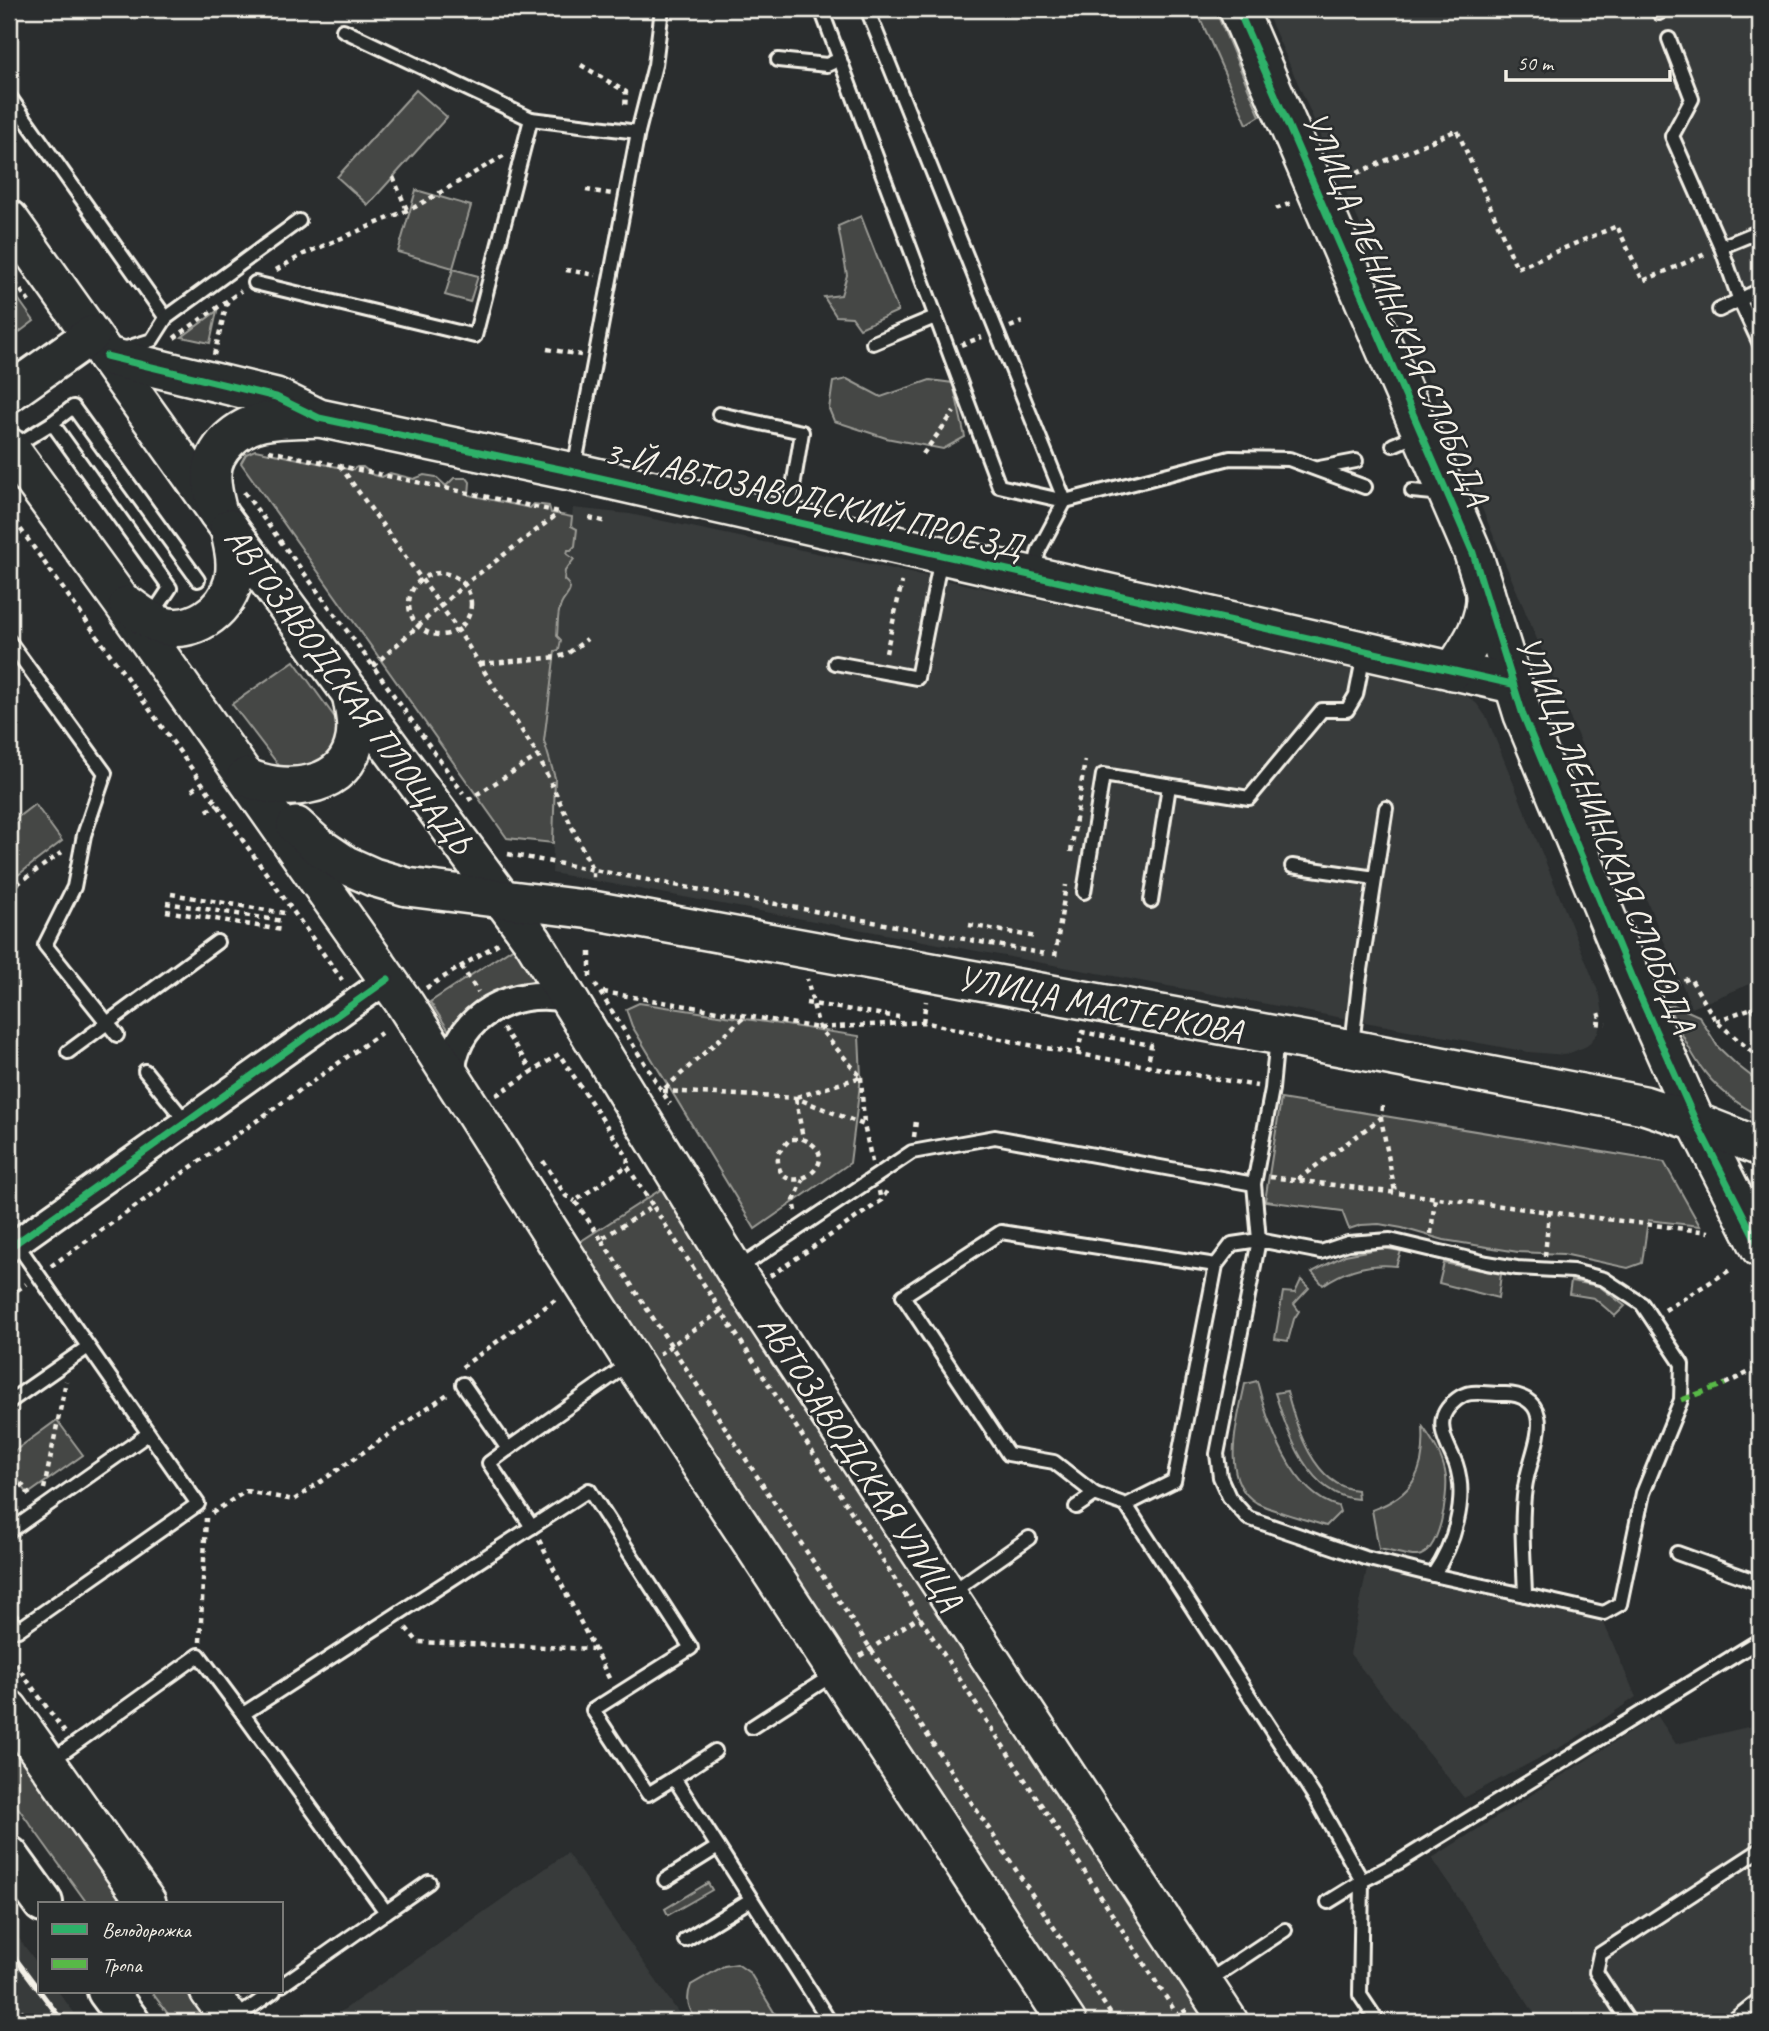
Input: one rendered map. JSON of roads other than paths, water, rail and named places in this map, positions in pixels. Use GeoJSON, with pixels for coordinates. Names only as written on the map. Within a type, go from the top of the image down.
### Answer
{"type":"FeatureCollection","features":[{"type":"Feature","properties":{"kind":"main road","name":"УЛИЦА ЛЕНИНСКАЯ СЛОБОДА"},"geometry":{"type":"LineString","coordinates":[[1238,9],[1408,439],[1449,495],[1473,553],[1517,699],[1631,976],[1696,1122],[1757,1227]]}},
{"type":"Feature","properties":{"kind":"main road"},"geometry":{"type":"LineString","coordinates":[[9,219],[99,345],[9,393]]}},
{"type":"Feature","properties":{"kind":"main road","name":"3-Й АВТОЗАВОДСКИЙ ПРОЕЗД"},"geometry":{"type":"LineString","coordinates":[[99,345],[276,397],[319,418],[574,472],[1453,671],[1486,688],[1517,699]]}},
{"type":"Feature","properties":{"kind":"main road","name":"АВТОЗАВОДСКАЯ ПЛОЩАДЬ"},"geometry":{"type":"LineString","coordinates":[[99,345],[362,679],[502,897]]}},
{"type":"Feature","properties":{"kind":"main road","name":"3-Й АВТОЗАВОДСКИЙ ПРОЕЗД"},"geometry":{"type":"LineString","coordinates":[[135,610],[163,626],[181,627],[198,624],[213,614],[225,601],[233,582],[236,557],[230,510],[212,474],[216,457],[226,442],[249,426],[263,422],[319,418]]}},
{"type":"Feature","properties":{"kind":"main road","name":"АВТОЗАВОДСКАЯ ПЛОЩАДЬ"},"geometry":{"type":"LineString","coordinates":[[9,448],[135,610],[387,979]]}},
{"type":"Feature","properties":{"kind":"main road"},"geometry":{"type":"LineString","coordinates":[[1453,671],[1478,629],[1483,612],[1484,588]]}},
{"type":"Feature","properties":{"kind":"main road"},"geometry":{"type":"LineString","coordinates":[[250,782],[301,786],[313,784],[339,769],[353,749],[362,679]]}},
{"type":"Feature","properties":{"kind":"main road","name":"АВТОЗАВОДСКАЯ ПЛОЩАДЬ"},"geometry":{"type":"LineString","coordinates":[[250,782],[318,846],[364,873],[416,888],[502,897]]}},
{"type":"Feature","properties":{"kind":"main road","name":"АВТОЗАВОДСКАЯ УЛИЦА"},"geometry":{"type":"LineString","coordinates":[[502,897],[533,941],[585,995],[732,1288],[932,1607],[1204,1983],[1229,2022]]}},
{"type":"Feature","properties":{"kind":"main road","name":"УЛИЦА МАСТЕРКОВА"},"geometry":{"type":"LineString","coordinates":[[502,897],[606,912],[1644,1105],[1760,1147]]}},
{"type":"Feature","properties":{"kind":"main road"},"geometry":{"type":"LineString","coordinates":[[387,979],[643,1360],[844,1667],[1067,2022]]}},
{"type":"Feature","properties":{"kind":"main road"},"geometry":{"type":"LineString","coordinates":[[9,1709],[146,1902]]}},
{"type":"Feature","properties":{"kind":"main road"},"geometry":{"type":"LineString","coordinates":[[9,1856],[42,1902]]}},
{"type":"Feature","properties":{"kind":"main road"},"geometry":{"type":"LineString","coordinates":[[108,1993],[130,2022]]}},
{"type":"Feature","properties":{"kind":"main road"},"geometry":{"type":"LineString","coordinates":[[210,1993],[231,2022]]}},
{"type":"Feature","properties":{"kind":"street"},"geometry":{"type":"LineString","coordinates":[[12,1246],[187,1124],[387,979]]}},
{"type":"Feature","properties":{"kind":"street"},"geometry":{"type":"LineString","coordinates":[[453,1079],[454,1058],[459,1043],[485,1013],[519,999],[585,995]]}},
{"type":"Feature","properties":{"kind":"lane"},"geometry":{"type":"LineString","coordinates":[[574,472],[638,132],[655,65],[662,9]]}},
{"type":"Feature","properties":{"kind":"lane"},"geometry":{"type":"LineString","coordinates":[[821,9],[999,486],[1065,501],[1230,458],[1289,459],[1366,487]]}},
{"type":"Feature","properties":{"kind":"lane"},"geometry":{"type":"LineString","coordinates":[[867,9],[1065,501],[1039,550],[1033,576]]}},
{"type":"Feature","properties":{"kind":"lane"},"geometry":{"type":"LineString","coordinates":[[343,30],[531,119],[638,132]]}},
{"type":"Feature","properties":{"kind":"lane"},"geometry":{"type":"LineString","coordinates":[[1669,39],[1692,99],[1672,136],[1760,344]]}},
{"type":"Feature","properties":{"kind":"lane"},"geometry":{"type":"LineString","coordinates":[[778,60],[827,65],[840,59]]}},
{"type":"Feature","properties":{"kind":"lane"},"geometry":{"type":"LineString","coordinates":[[9,96],[166,318]]}},
{"type":"Feature","properties":{"kind":"lane"},"geometry":{"type":"LineString","coordinates":[[255,283],[475,336],[531,119]]}},
{"type":"Feature","properties":{"kind":"lane"},"geometry":{"type":"LineString","coordinates":[[99,345],[152,340],[166,318],[299,221]]}},
{"type":"Feature","properties":{"kind":"lane"},"geometry":{"type":"LineString","coordinates":[[1721,247],[1760,232]]}},
{"type":"Feature","properties":{"kind":"lane"},"geometry":{"type":"LineString","coordinates":[[1719,310],[1760,290]]}},
{"type":"Feature","properties":{"kind":"lane"},"geometry":{"type":"LineString","coordinates":[[873,343],[935,317]]}},
{"type":"Feature","properties":{"kind":"lane"},"geometry":{"type":"LineString","coordinates":[[9,448],[52,423],[73,407],[198,580]]}},
{"type":"Feature","properties":{"kind":"lane"},"geometry":{"type":"LineString","coordinates":[[719,414],[802,432],[787,520]]}},
{"type":"Feature","properties":{"kind":"lane"},"geometry":{"type":"LineString","coordinates":[[52,423],[170,588],[135,610]]}},
{"type":"Feature","properties":{"kind":"lane"},"geometry":{"type":"LineString","coordinates":[[1319,468],[1356,461]]}},
{"type":"Feature","properties":{"kind":"lane"},"geometry":{"type":"LineString","coordinates":[[1412,491],[1449,495]]}},
{"type":"Feature","properties":{"kind":"lane"},"geometry":{"type":"LineString","coordinates":[[835,663],[918,678],[942,555]]}},
{"type":"Feature","properties":{"kind":"lane"},"geometry":{"type":"LineString","coordinates":[[9,641],[105,773],[84,835],[74,887],[45,945],[117,1035]]}},
{"type":"Feature","properties":{"kind":"lane"},"geometry":{"type":"LineString","coordinates":[[1084,892],[1103,775],[1249,798],[1322,710],[1347,710],[1356,695],[1365,651]]}},
{"type":"Feature","properties":{"kind":"lane"},"geometry":{"type":"LineString","coordinates":[[1151,901],[1169,786]]}},
{"type":"Feature","properties":{"kind":"lane"},"geometry":{"type":"LineString","coordinates":[[1352,1049],[1359,983],[1386,808]]}},
{"type":"Feature","properties":{"kind":"lane"},"geometry":{"type":"LineString","coordinates":[[1292,866],[1375,878]]}},
{"type":"Feature","properties":{"kind":"lane"},"geometry":{"type":"LineString","coordinates":[[68,1052],[216,942]]}},
{"type":"Feature","properties":{"kind":"lane"},"geometry":{"type":"LineString","coordinates":[[1126,1505],[1174,1481],[1216,1265],[1232,1244],[1259,1240],[1321,1252],[1348,1243],[1390,1240],[1487,1263],[1517,1268],[1573,1271],[1604,1279],[1642,1304],[1682,1364],[1681,1399],[1643,1493],[1620,1604],[1604,1613],[1365,1558],[1248,1518],[1229,1497],[1220,1477],[1217,1454],[1259,1240],[1255,1180],[1272,1089],[1277,1037]]}},
{"type":"Feature","properties":{"kind":"lane"},"geometry":{"type":"LineString","coordinates":[[145,1071],[187,1124]]}},
{"type":"Feature","properties":{"kind":"lane"},"geometry":{"type":"LineString","coordinates":[[732,1288],[912,1152],[995,1136],[1255,1180]]}},
{"type":"Feature","properties":{"kind":"lane"},"geometry":{"type":"LineString","coordinates":[[1216,1265],[1001,1232],[903,1296],[1008,1454],[1054,1462],[1095,1494],[1126,1505],[1316,1799],[1362,1881],[1360,1995],[1378,2022]]}},
{"type":"Feature","properties":{"kind":"lane"},"geometry":{"type":"LineString","coordinates":[[9,1617],[18,1630],[198,1504],[38,1275],[12,1246]]}},
{"type":"Feature","properties":{"kind":"lane"},"geometry":{"type":"LineString","coordinates":[[9,1402],[88,1347]]}},
{"type":"Feature","properties":{"kind":"lane"},"geometry":{"type":"LineString","coordinates":[[532,1527],[489,1463],[643,1360]]}},
{"type":"Feature","properties":{"kind":"lane"},"geometry":{"type":"LineString","coordinates":[[463,1384],[508,1449]]}},
{"type":"Feature","properties":{"kind":"lane"},"geometry":{"type":"LineString","coordinates":[[1433,1575],[1444,1559],[1452,1539],[1460,1492],[1457,1467],[1443,1431],[1443,1419],[1457,1399],[1467,1393],[1511,1394],[1526,1398],[1536,1408],[1539,1417],[1539,1430],[1525,1485],[1522,1513],[1525,1595]]}},
{"type":"Feature","properties":{"kind":"lane"},"geometry":{"type":"LineString","coordinates":[[9,1532],[148,1434]]}},
{"type":"Feature","properties":{"kind":"lane"},"geometry":{"type":"LineString","coordinates":[[243,1714],[589,1490],[691,1648],[593,1710],[648,1794],[715,1751]]}},
{"type":"Feature","properties":{"kind":"lane"},"geometry":{"type":"LineString","coordinates":[[1076,1507],[1095,1494]]}},
{"type":"Feature","properties":{"kind":"lane"},"geometry":{"type":"LineString","coordinates":[[932,1607],[1029,1538]]}},
{"type":"Feature","properties":{"kind":"lane"},"geometry":{"type":"LineString","coordinates":[[1677,1553],[1760,1583]]}},
{"type":"Feature","properties":{"kind":"lane"},"geometry":{"type":"LineString","coordinates":[[1328,1902],[1399,1862],[1760,1640]]}},
{"type":"Feature","properties":{"kind":"lane"},"geometry":{"type":"LineString","coordinates":[[47,1763],[73,1748],[199,1655],[386,1912]]}},
{"type":"Feature","properties":{"kind":"lane"},"geometry":{"type":"LineString","coordinates":[[752,1727],[844,1667]]}},
{"type":"Feature","properties":{"kind":"lane"},"geometry":{"type":"LineString","coordinates":[[674,1778],[830,2022]]}},
{"type":"Feature","properties":{"kind":"lane"},"geometry":{"type":"LineString","coordinates":[[665,1881],[718,1847]]}},
{"type":"Feature","properties":{"kind":"lane"},"geometry":{"type":"LineString","coordinates":[[1629,2022],[1597,1972],[1600,1954],[1760,1850]]}},
{"type":"Feature","properties":{"kind":"lane"},"geometry":{"type":"LineString","coordinates":[[284,1984],[429,1882]]}},
{"type":"Feature","properties":{"kind":"lane"},"geometry":{"type":"LineString","coordinates":[[685,1940],[751,1900]]}},
{"type":"Feature","properties":{"kind":"lane"},"geometry":{"type":"LineString","coordinates":[[1204,1983],[1285,1930]]}},
{"type":"Feature","properties":{"kind":"lane"},"geometry":{"type":"LineString","coordinates":[[231,2022],[271,1993]]}},
{"type":"Feature","properties":{"kind":"lane"},"geometry":{"type":"LineString","coordinates":[[1731,2022],[1760,1999]]}},
{"type":"Feature","properties":{"kind":"railway"},"geometry":{"type":"LineString","coordinates":[[9,1950],[38,1989]]}},
{"type":"Feature","properties":{"kind":"railway"},"geometry":{"type":"LineString","coordinates":[[41,1993],[63,2022]]}}]}
